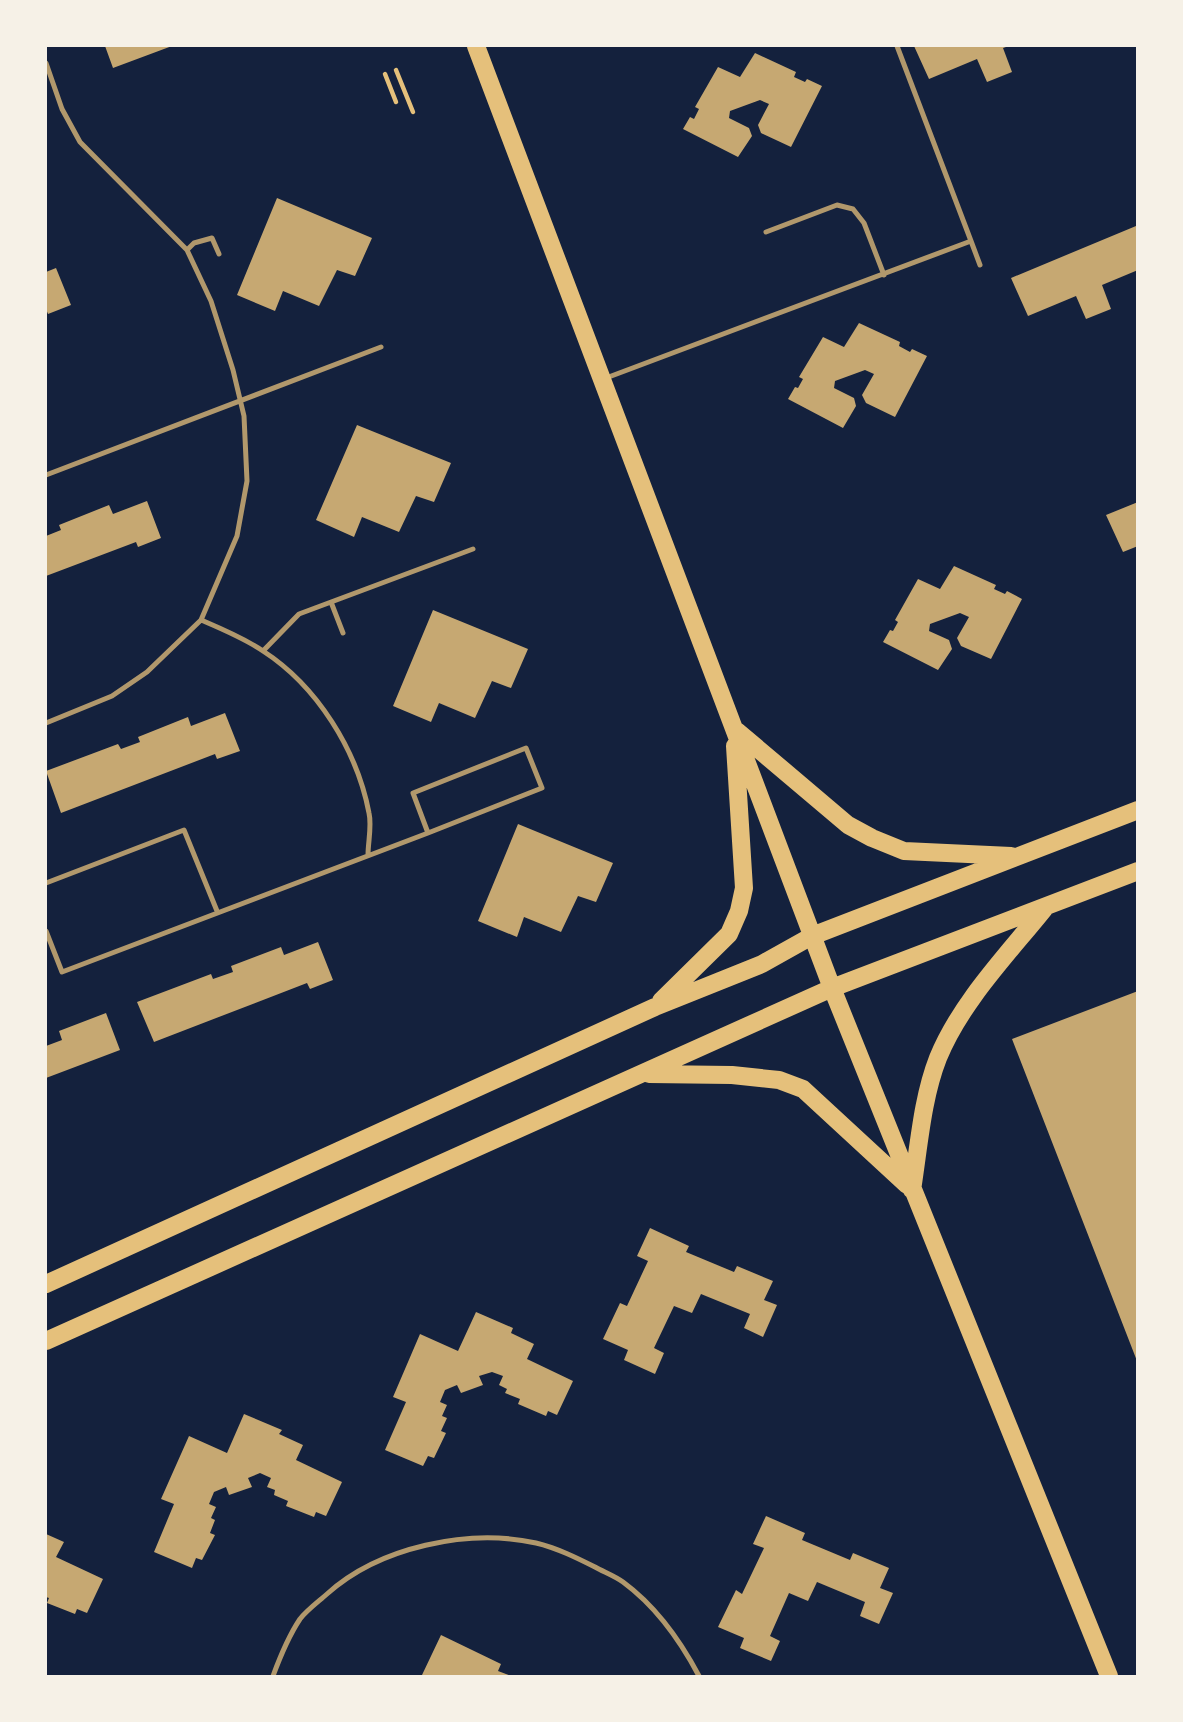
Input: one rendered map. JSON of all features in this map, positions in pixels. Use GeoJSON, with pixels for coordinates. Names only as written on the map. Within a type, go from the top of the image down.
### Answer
{"type":"FeatureCollection","features":[{"type":"Feature","properties":{"kind":"main road"},"geometry":{"type":"LineString","coordinates":[[476,46],[832,988],[1109,1676]]}},
{"type":"Feature","properties":{"kind":"main road"},"geometry":{"type":"LineString","coordinates":[[734,728],[848,825],[872,838],[904,851],[1018,856]]}},
{"type":"Feature","properties":{"kind":"main road"},"geometry":{"type":"LineString","coordinates":[[654,1007],[729,934],[739,911],[744,888],[734,728]]}},
{"type":"Feature","properties":{"kind":"main road"},"geometry":{"type":"LineString","coordinates":[[46,1284],[654,1007],[762,964],[812,936],[1138,810]]}},
{"type":"Feature","properties":{"kind":"main road"},"geometry":{"type":"LineString","coordinates":[[46,1341],[832,988],[1138,871]]}},
{"type":"Feature","properties":{"kind":"main road"},"geometry":{"type":"LineString","coordinates":[[912,1190],[930,1083],[939,1057],[972,1000],[1046,907]]}},
{"type":"Feature","properties":{"kind":"main road"},"geometry":{"type":"LineString","coordinates":[[644,1073],[732,1075],[779,1080],[803,1088],[912,1190]]}},
{"type":"Feature","properties":{"kind":"lane"},"geometry":{"type":"LineString","coordinates":[[897,46],[980,265]]}},
{"type":"Feature","properties":{"kind":"lane"},"geometry":{"type":"LineString","coordinates":[[46,63],[62,109],[80,142],[187,250],[211,300],[240,399],[244,416],[247,481],[237,536],[201,620],[147,672],[112,696],[46,723]]}},
{"type":"Feature","properties":{"kind":"lane"},"geometry":{"type":"LineString","coordinates":[[766,232],[837,205],[853,209],[864,223],[884,275]]}},
{"type":"Feature","properties":{"kind":"lane"},"geometry":{"type":"LineString","coordinates":[[187,250],[194,243],[212,239],[219,254]]}},
{"type":"Feature","properties":{"kind":"lane"},"geometry":{"type":"LineString","coordinates":[[603,379],[971,241]]}},
{"type":"Feature","properties":{"kind":"lane"},"geometry":{"type":"LineString","coordinates":[[46,465],[47,474],[381,347]]}},
{"type":"Feature","properties":{"kind":"lane"},"geometry":{"type":"LineString","coordinates":[[263,651],[299,614],[473,549]]}},
{"type":"Feature","properties":{"kind":"lane"},"geometry":{"type":"LineString","coordinates":[[331,602],[343,633]]}},
{"type":"Feature","properties":{"kind":"lane"},"geometry":{"type":"LineString","coordinates":[[201,620],[263,651],[319,704],[343,739],[359,776],[370,815],[368,855]]}},
{"type":"Feature","properties":{"kind":"lane"},"geometry":{"type":"LineString","coordinates":[[46,931],[62,972],[428,833],[542,788],[526,748],[413,793],[428,833]]}},
{"type":"Feature","properties":{"kind":"lane"},"geometry":{"type":"LineString","coordinates":[[46,883],[184,830],[217,911]]}},
{"type":"Feature","properties":{"kind":"lane"},"geometry":{"type":"LineString","coordinates":[[273,1676],[281,1654],[302,1617],[342,1581],[385,1558],[441,1541],[485,1538],[537,1543],[576,1558],[622,1581],[656,1611],[687,1653],[699,1676]]}},
{"type":"Feature","properties":{"kind":"path"},"geometry":{"type":"LineString","coordinates":[[396,70],[413,112]]}},
{"type":"Feature","properties":{"kind":"path"},"geometry":{"type":"LineString","coordinates":[[385,74],[396,102]]}},
{"type":"Feature","properties":{"kind":"building"},"geometry":{"type":"Polygon","coordinates":[[[105,46],[172,46],[113,68],[105,46]]]}},
{"type":"Feature","properties":{"kind":"building"},"geometry":{"type":"Polygon","coordinates":[[[914,46],[1009,46],[1003,48],[1012,72],[987,82],[977,59],[929,79],[914,46]]]}},
{"type":"Feature","properties":{"kind":"building"},"geometry":{"type":"Polygon","coordinates":[[[755,53],[796,72],[794,77],[822,86],[791,147],[761,133],[758,125],[769,104],[760,100],[730,111],[729,118],[749,128],[752,136],[738,157],[683,129],[690,117],[694,119],[699,109],[695,107],[718,67],[740,77],[755,53]]]}},
{"type":"Feature","properties":{"kind":"building"},"geometry":{"type":"Polygon","coordinates":[[[277,198],[372,238],[355,276],[337,270],[319,306],[283,291],[275,311],[237,295],[277,198]]]}},
{"type":"Feature","properties":{"kind":"building"},"geometry":{"type":"Polygon","coordinates":[[[1136,226],[1138,270],[1102,285],[1111,309],[1086,319],[1076,296],[1028,316],[1011,278],[1136,226]]]}},
{"type":"Feature","properties":{"kind":"building"},"geometry":{"type":"Polygon","coordinates":[[[56,268],[71,305],[48,314],[46,272],[56,268]]]}},
{"type":"Feature","properties":{"kind":"building"},"geometry":{"type":"Polygon","coordinates":[[[859,323],[900,342],[899,346],[910,352],[912,349],[927,356],[895,417],[866,403],[862,395],[874,374],[865,370],[835,381],[834,388],[854,398],[856,406],[843,428],[788,399],[795,387],[798,388],[803,379],[799,377],[823,337],[844,347],[859,323]]]}},
{"type":"Feature","properties":{"kind":"building"},"geometry":{"type":"Polygon","coordinates":[[[357,425],[451,463],[434,502],[416,496],[399,532],[362,517],[354,537],[316,520],[357,425]]]}},
{"type":"Feature","properties":{"kind":"building"},"geometry":{"type":"Polygon","coordinates":[[[147,501],[161,538],[138,547],[136,542],[46,576],[46,536],[61,530],[59,525],[109,505],[113,514],[147,501]]]}},
{"type":"Feature","properties":{"kind":"building"},"geometry":{"type":"Polygon","coordinates":[[[1138,502],[1138,546],[1123,552],[1106,515],[1138,502]]]}},
{"type":"Feature","properties":{"kind":"building"},"geometry":{"type":"Polygon","coordinates":[[[954,566],[996,585],[994,589],[1005,594],[1007,591],[1022,599],[991,659],[961,646],[957,638],[969,617],[960,613],[930,624],[929,631],[949,640],[952,649],[938,670],[883,642],[898,622],[895,620],[918,579],[940,589],[954,566]]]}},
{"type":"Feature","properties":{"kind":"building"},"geometry":{"type":"Polygon","coordinates":[[[433,610],[528,649],[511,688],[492,681],[475,718],[439,703],[431,722],[393,706],[433,610]]]}},
{"type":"Feature","properties":{"kind":"building"},"geometry":{"type":"Polygon","coordinates":[[[225,713],[240,751],[217,759],[215,754],[61,813],[46,771],[118,744],[121,749],[140,742],[138,737],[188,717],[191,726],[225,713]]]}},
{"type":"Feature","properties":{"kind":"building"},"geometry":{"type":"Polygon","coordinates":[[[518,824],[613,863],[596,902],[578,896],[561,932],[524,917],[517,937],[478,921],[518,824]]]}},
{"type":"Feature","properties":{"kind":"building"},"geometry":{"type":"Polygon","coordinates":[[[318,942],[333,980],[310,989],[307,983],[154,1042],[137,1002],[211,974],[213,979],[233,972],[231,966],[281,947],[284,955],[318,942]]]}},
{"type":"Feature","properties":{"kind":"building"},"geometry":{"type":"Polygon","coordinates":[[[1138,991],[1138,1361],[1137,1361],[1012,1039],[1138,991]]]}},
{"type":"Feature","properties":{"kind":"building"},"geometry":{"type":"Polygon","coordinates":[[[106,1013],[120,1050],[46,1078],[46,1046],[62,1040],[59,1031],[106,1013]]]}},
{"type":"Feature","properties":{"kind":"building"},"geometry":{"type":"Polygon","coordinates":[[[650,1228],[689,1246],[686,1252],[734,1272],[737,1266],[773,1281],[764,1300],[777,1305],[763,1337],[744,1328],[750,1314],[701,1294],[692,1313],[674,1306],[654,1348],[664,1353],[655,1374],[624,1360],[628,1350],[603,1339],[620,1303],[627,1306],[648,1261],[637,1256],[650,1228]]]}},
{"type":"Feature","properties":{"kind":"building"},"geometry":{"type":"Polygon","coordinates":[[[476,1312],[513,1328],[511,1333],[534,1344],[527,1359],[573,1381],[557,1415],[548,1411],[546,1416],[518,1404],[520,1399],[505,1393],[507,1389],[499,1385],[503,1376],[492,1372],[479,1376],[483,1385],[461,1393],[457,1385],[445,1390],[440,1402],[447,1405],[442,1416],[447,1418],[441,1431],[446,1433],[434,1458],[428,1456],[423,1466],[385,1450],[406,1402],[393,1397],[420,1334],[458,1351],[476,1312]]]}},
{"type":"Feature","properties":{"kind":"building"},"geometry":{"type":"Polygon","coordinates":[[[244,1414],[282,1430],[279,1434],[303,1445],[296,1460],[342,1482],[326,1516],[316,1512],[314,1517],[286,1506],[288,1501],[274,1495],[275,1490],[267,1487],[271,1478],[260,1473],[248,1478],[252,1487],[229,1495],[226,1487],[214,1492],[209,1504],[216,1507],[211,1518],[215,1520],[210,1533],[215,1535],[202,1560],[196,1558],[192,1568],[154,1552],[174,1504],[161,1499],[189,1436],[227,1453],[244,1414]]]}},
{"type":"Feature","properties":{"kind":"building"},"geometry":{"type":"Polygon","coordinates":[[[766,1516],[805,1533],[802,1540],[850,1560],[853,1553],[889,1568],[880,1588],[893,1593],[879,1624],[860,1616],[865,1602],[817,1582],[808,1601],[789,1593],[770,1636],[780,1641],[771,1661],[740,1648],[744,1638],[718,1627],[736,1590],[742,1594],[764,1548],[753,1544],[766,1516]]]}},
{"type":"Feature","properties":{"kind":"building"},"geometry":{"type":"Polygon","coordinates":[[[46,1534],[64,1542],[56,1557],[103,1579],[87,1613],[77,1609],[75,1614],[47,1603],[46,1534]]]}},
{"type":"Feature","properties":{"kind":"building"},"geometry":{"type":"Polygon","coordinates":[[[441,1635],[501,1664],[498,1671],[511,1676],[422,1675],[441,1635]]]}}]}
